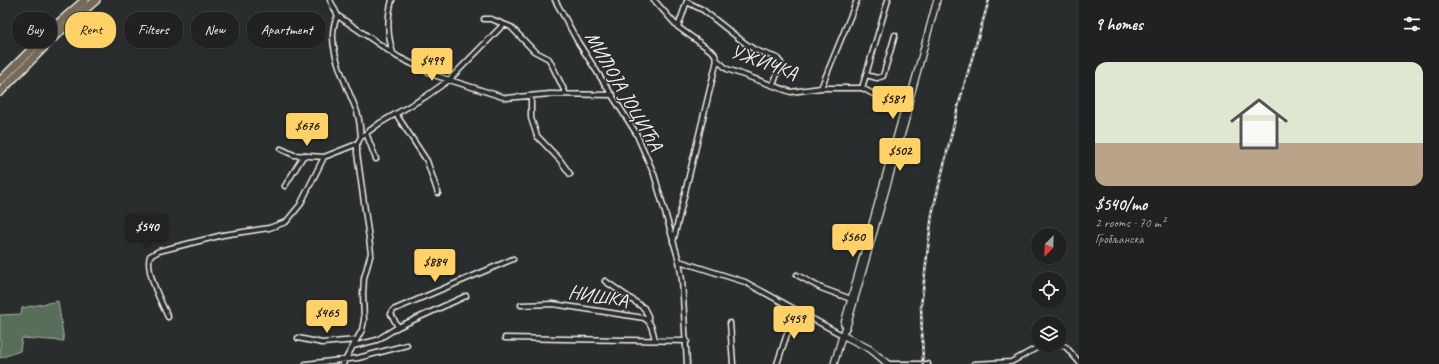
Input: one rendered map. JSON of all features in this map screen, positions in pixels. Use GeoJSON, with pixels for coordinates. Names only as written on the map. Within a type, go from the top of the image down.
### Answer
{"type":"FeatureCollection","features":[{"type":"Feature","properties":{"kind":"highway"},"geometry":{"type":"LineString","coordinates":[[0,81],[53,28],[84,0]]}},
{"type":"Feature","properties":{"kind":"highway"},"geometry":{"type":"LineString","coordinates":[[0,92],[60,31],[96,0]]}},
{"type":"Feature","properties":{"kind":"main road"},"geometry":{"type":"LineString","coordinates":[[842,335],[848,326],[937,0]]}},
{"type":"Feature","properties":{"kind":"main road"},"geometry":{"type":"LineString","coordinates":[[834,364],[851,299],[899,138]]}},
{"type":"Feature","properties":{"kind":"main road"},"geometry":{"type":"LineString","coordinates":[[842,335],[874,352],[889,364]]}},
{"type":"Feature","properties":{"kind":"street"},"geometry":{"type":"LineString","coordinates":[[330,0],[338,16],[393,53],[437,76],[506,98],[566,94],[613,95]]}},
{"type":"Feature","properties":{"kind":"street"},"geometry":{"type":"LineString","coordinates":[[392,0],[387,21],[388,36],[393,53]]}},
{"type":"Feature","properties":{"kind":"street","name":"МИЛОЈА ЈОЦИЋА"},"geometry":{"type":"LineString","coordinates":[[555,0],[578,42],[636,133],[654,174],[679,261],[687,341],[687,364]]}},
{"type":"Feature","properties":{"kind":"street","name":"УЖИЧКА"},"geometry":{"type":"LineString","coordinates":[[654,0],[678,27],[714,53],[717,60],[727,69],[796,92],[821,88],[862,88],[876,96],[908,106]]}},
{"type":"Feature","properties":{"kind":"street"},"geometry":{"type":"LineString","coordinates":[[821,88],[857,0]]}},
{"type":"Feature","properties":{"kind":"street"},"geometry":{"type":"LineString","coordinates":[[862,88],[888,0]]}},
{"type":"Feature","properties":{"kind":"street"},"geometry":{"type":"LineString","coordinates":[[678,27],[687,1],[703,10],[755,50],[777,58],[781,63],[773,85]]}},
{"type":"Feature","properties":{"kind":"street"},"geometry":{"type":"LineString","coordinates":[[338,16],[333,27],[337,59],[358,114],[361,137]]}},
{"type":"Feature","properties":{"kind":"street"},"geometry":{"type":"LineString","coordinates":[[484,19],[491,19],[511,27],[534,51],[548,59],[566,94]]}},
{"type":"Feature","properties":{"kind":"street"},"geometry":{"type":"LineString","coordinates":[[344,362],[362,330],[364,320],[364,278],[371,253],[356,153],[357,144],[361,137],[366,133],[425,98],[449,80],[503,25]]}},
{"type":"Feature","properties":{"kind":"street"},"geometry":{"type":"LineString","coordinates":[[866,75],[877,78],[883,76],[895,35]]}},
{"type":"Feature","properties":{"kind":"street"},"geometry":{"type":"LineString","coordinates":[[673,242],[717,60]]}},
{"type":"Feature","properties":{"kind":"street"},"geometry":{"type":"LineString","coordinates":[[530,96],[531,118],[537,136],[560,160],[570,174]]}},
{"type":"Feature","properties":{"kind":"street"},"geometry":{"type":"LineString","coordinates":[[396,114],[427,161],[438,194]]}},
{"type":"Feature","properties":{"kind":"street"},"geometry":{"type":"LineString","coordinates":[[366,133],[376,159]]}},
{"type":"Feature","properties":{"kind":"street"},"geometry":{"type":"LineString","coordinates":[[281,149],[294,155],[324,157],[357,144]]}},
{"type":"Feature","properties":{"kind":"street"},"geometry":{"type":"LineString","coordinates":[[285,186],[304,155]]}},
{"type":"Feature","properties":{"kind":"street"},"geometry":{"type":"LineString","coordinates":[[168,317],[150,271],[148,262],[150,256],[159,252],[223,235],[269,228],[286,222],[300,205],[324,157]]}},
{"type":"Feature","properties":{"kind":"street"},"geometry":{"type":"LineString","coordinates":[[398,327],[391,314],[393,310],[513,259]]}},
{"type":"Feature","properties":{"kind":"street"},"geometry":{"type":"LineString","coordinates":[[679,261],[745,282],[842,335]]}},
{"type":"Feature","properties":{"kind":"street"},"geometry":{"type":"LineString","coordinates":[[797,275],[821,288],[851,299]]}},
{"type":"Feature","properties":{"kind":"street"},"geometry":{"type":"LineString","coordinates":[[605,281],[644,308],[648,319]]}},
{"type":"Feature","properties":{"kind":"street"},"geometry":{"type":"LineString","coordinates":[[353,346],[377,340],[398,327],[466,296]]}},
{"type":"Feature","properties":{"kind":"street","name":"НИШКА"},"geometry":{"type":"LineString","coordinates":[[521,305],[553,304],[600,310],[648,319],[655,340]]}},
{"type":"Feature","properties":{"kind":"street"},"geometry":{"type":"LineString","coordinates":[[777,364],[795,310]]}},
{"type":"Feature","properties":{"kind":"street"},"geometry":{"type":"LineString","coordinates":[[730,322],[733,364]]}},
{"type":"Feature","properties":{"kind":"street"},"geometry":{"type":"LineString","coordinates":[[298,338],[322,343],[356,340]]}},
{"type":"Feature","properties":{"kind":"street"},"geometry":{"type":"LineString","coordinates":[[506,338],[687,341]]}},
{"type":"Feature","properties":{"kind":"street"},"geometry":{"type":"LineString","coordinates":[[306,364],[344,362],[407,345]]}},
{"type":"Feature","properties":{"kind":"street"},"geometry":{"type":"LineString","coordinates":[[1067,349],[1079,362]]}},
{"type":"Feature","properties":{"kind":"street"},"geometry":{"type":"LineString","coordinates":[[974,364],[1011,362],[1031,351]]}},
{"type":"Feature","properties":{"kind":"street"},"geometry":{"type":"LineString","coordinates":[[889,364],[928,364]]}},
{"type":"Feature","properties":{"kind":"green space"},"geometry":{"type":"Polygon","coordinates":[[[58,301],[64,341],[22,338],[20,351],[0,358],[0,315],[21,314],[22,308],[58,301]]]}},
{"type":"Feature","properties":{"kind":"railway"},"geometry":{"type":"LineString","coordinates":[[923,364],[921,306],[932,214],[959,103],[989,0]]}}]}
